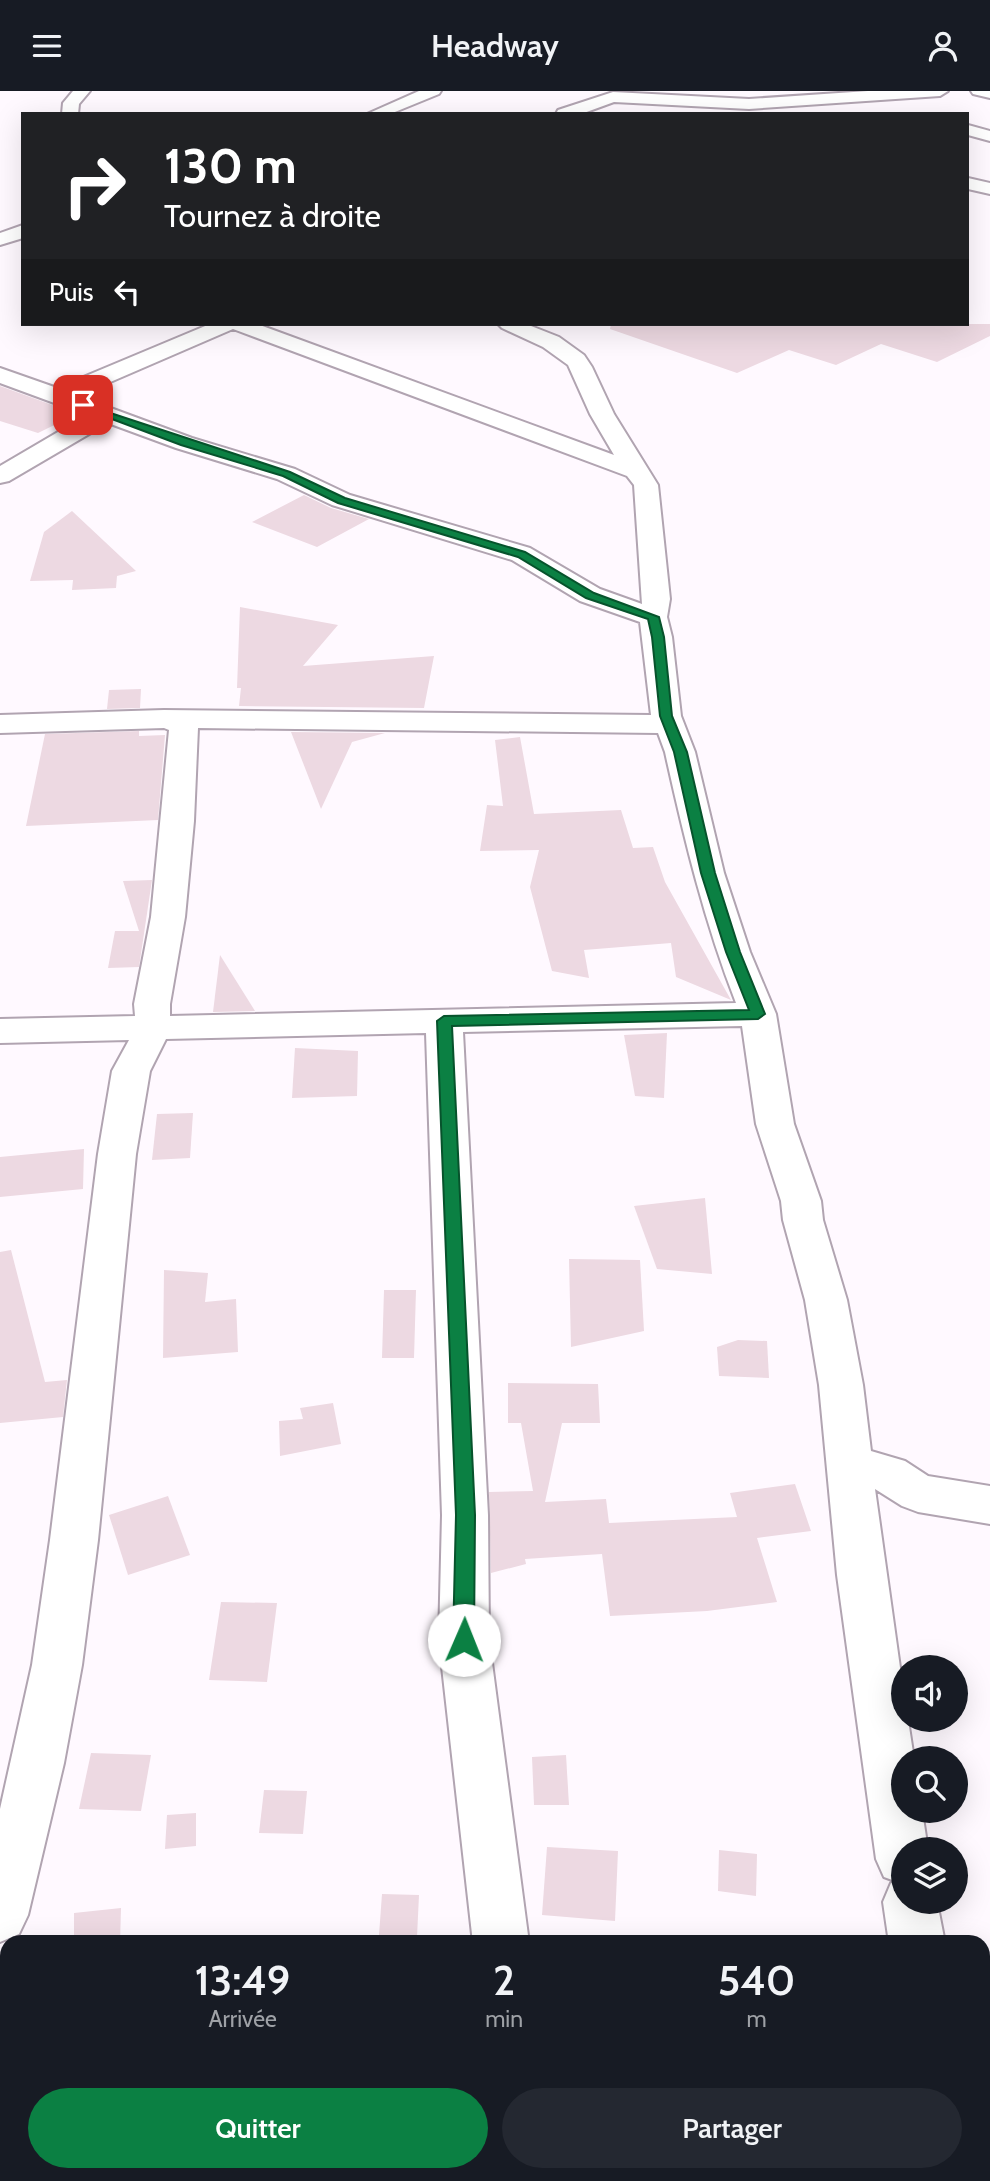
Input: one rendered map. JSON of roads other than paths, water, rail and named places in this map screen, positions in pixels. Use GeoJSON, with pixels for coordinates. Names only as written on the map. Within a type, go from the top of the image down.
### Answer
{"type":"FeatureCollection","features":[{"type":"Feature","properties":{"kind":"street"},"geometry":{"type":"LineString","coordinates":[[69,112],[71,103],[82,91]]}},
{"type":"Feature","properties":{"kind":"street"},"geometry":{"type":"LineString","coordinates":[[380,112],[433,91]]}},
{"type":"Feature","properties":{"kind":"street"},"geometry":{"type":"LineString","coordinates":[[569,112],[613,93],[749,104],[819,94],[886,96],[940,91]]}},
{"type":"Feature","properties":{"kind":"street"},"geometry":{"type":"LineString","coordinates":[[979,91],[990,93]]}},
{"type":"Feature","properties":{"kind":"street"},"geometry":{"type":"LineString","coordinates":[[819,94],[884,111]]}},
{"type":"Feature","properties":{"kind":"street"},"geometry":{"type":"LineString","coordinates":[[675,100],[712,112]]}},
{"type":"Feature","properties":{"kind":"street"},"geometry":{"type":"LineString","coordinates":[[969,130],[990,136]]}},
{"type":"Feature","properties":{"kind":"street"},"geometry":{"type":"LineString","coordinates":[[969,183],[990,189]]}},
{"type":"Feature","properties":{"kind":"street"},"geometry":{"type":"LineString","coordinates":[[0,239],[21,231]]}},
{"type":"Feature","properties":{"kind":"street"},"geometry":{"type":"LineString","coordinates":[[59,396],[222,326]]}},
{"type":"Feature","properties":{"kind":"street"},"geometry":{"type":"LineString","coordinates":[[243,326],[636,471]]}},
{"type":"Feature","properties":{"kind":"street"},"geometry":{"type":"LineString","coordinates":[[513,326],[561,348],[581,367],[603,414],[646,485],[656,599],[653,617],[662,670],[663,703],[680,752],[708,873],[733,952],[758,1014],[775,1124],[801,1201],[803,1220],[826,1300],[841,1385],[861,1575],[900,1837]]}},
{"type":"Feature","properties":{"kind":"street"},"geometry":{"type":"LineString","coordinates":[[0,375],[184,443],[286,474],[341,500],[521,554],[590,595],[653,617]]}},
{"type":"Feature","properties":{"kind":"street"},"geometry":{"type":"LineString","coordinates":[[0,476],[106,414]]}},
{"type":"Feature","properties":{"kind":"street"},"geometry":{"type":"LineString","coordinates":[[0,724],[176,720],[669,724]]}},
{"type":"Feature","properties":{"kind":"street"},"geometry":{"type":"LineString","coordinates":[[0,1915],[37,1763],[57,1665],[74,1540],[100,1288],[131,1071],[153,1029],[152,1004],[168,916],[178,821],[184,729],[176,720]]}},
{"type":"Feature","properties":{"kind":"street"},"geometry":{"type":"LineString","coordinates":[[0,1031],[758,1014]]}},
{"type":"Feature","properties":{"kind":"street"},"geometry":{"type":"LineString","coordinates":[[444,1021],[465,1515],[464,1640],[500,1935]]}},
{"type":"Feature","properties":{"kind":"street"},"geometry":{"type":"LineString","coordinates":[[849,1464],[889,1474],[918,1493],[990,1505]]}},
{"type":"Feature","properties":{"kind":"street"},"geometry":{"type":"LineString","coordinates":[[912,1914],[916,1935]]}}]}
